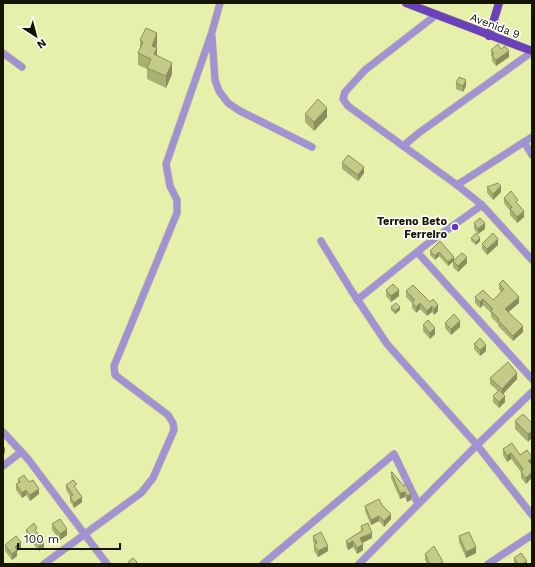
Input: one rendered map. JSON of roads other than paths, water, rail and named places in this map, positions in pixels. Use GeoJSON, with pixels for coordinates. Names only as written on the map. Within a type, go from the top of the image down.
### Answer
{"type":"FeatureCollection","features":[{"type":"Feature","properties":{"kind":"main road","name":"Avenida 9"},"geometry":{"type":"LineString","coordinates":[[406,3],[532,52]]}},
{"type":"Feature","properties":{"kind":"main road"},"geometry":{"type":"LineString","coordinates":[[489,36],[499,3]]}},
{"type":"Feature","properties":{"kind":"street"},"geometry":{"type":"LineString","coordinates":[[44,564],[141,493],[153,478],[174,430],[173,423],[168,415],[115,376],[114,366],[177,213],[177,200],[170,186],[166,164],[212,32],[220,3]]}},
{"type":"Feature","properties":{"kind":"street"},"geometry":{"type":"LineString","coordinates":[[436,15],[366,70],[345,92],[343,99],[348,106],[457,185],[482,205],[532,260]]}},
{"type":"Feature","properties":{"kind":"street"},"geometry":{"type":"LineString","coordinates":[[212,32],[216,80],[219,91],[228,103],[240,111],[312,147]]}},
{"type":"Feature","properties":{"kind":"street"},"geometry":{"type":"LineString","coordinates":[[404,146],[420,132],[532,52]]}},
{"type":"Feature","properties":{"kind":"street"},"geometry":{"type":"LineString","coordinates":[[3,53],[22,67]]}},
{"type":"Feature","properties":{"kind":"street"},"geometry":{"type":"LineString","coordinates":[[457,185],[532,137]]}},
{"type":"Feature","properties":{"kind":"street"},"geometry":{"type":"LineString","coordinates":[[524,142],[532,155]]}},
{"type":"Feature","properties":{"kind":"street"},"geometry":{"type":"LineString","coordinates":[[357,300],[418,253],[427,244],[482,205]]}},
{"type":"Feature","properties":{"kind":"street"},"geometry":{"type":"LineString","coordinates":[[321,241],[357,300],[387,344],[477,445],[532,515]]}},
{"type":"Feature","properties":{"kind":"street"},"geometry":{"type":"LineString","coordinates":[[418,253],[532,379]]}},
{"type":"Feature","properties":{"kind":"street"},"geometry":{"type":"LineString","coordinates":[[359,564],[532,392]]}},
{"type":"Feature","properties":{"kind":"street"},"geometry":{"type":"LineString","coordinates":[[3,432],[22,452],[107,564]]}},
{"type":"Feature","properties":{"kind":"street"},"geometry":{"type":"LineString","coordinates":[[3,466],[22,452]]}},
{"type":"Feature","properties":{"kind":"street"},"geometry":{"type":"LineString","coordinates":[[264,564],[394,454],[418,504]]}},
{"type":"Feature","properties":{"kind":"street"},"geometry":{"type":"LineString","coordinates":[[488,564],[532,535]]}},
{"type":"Feature","properties":{"kind":"place","name":"Terreno Beto Ferreiro"},"geometry":{"type":"Point","coordinates":[455,227]}}]}
